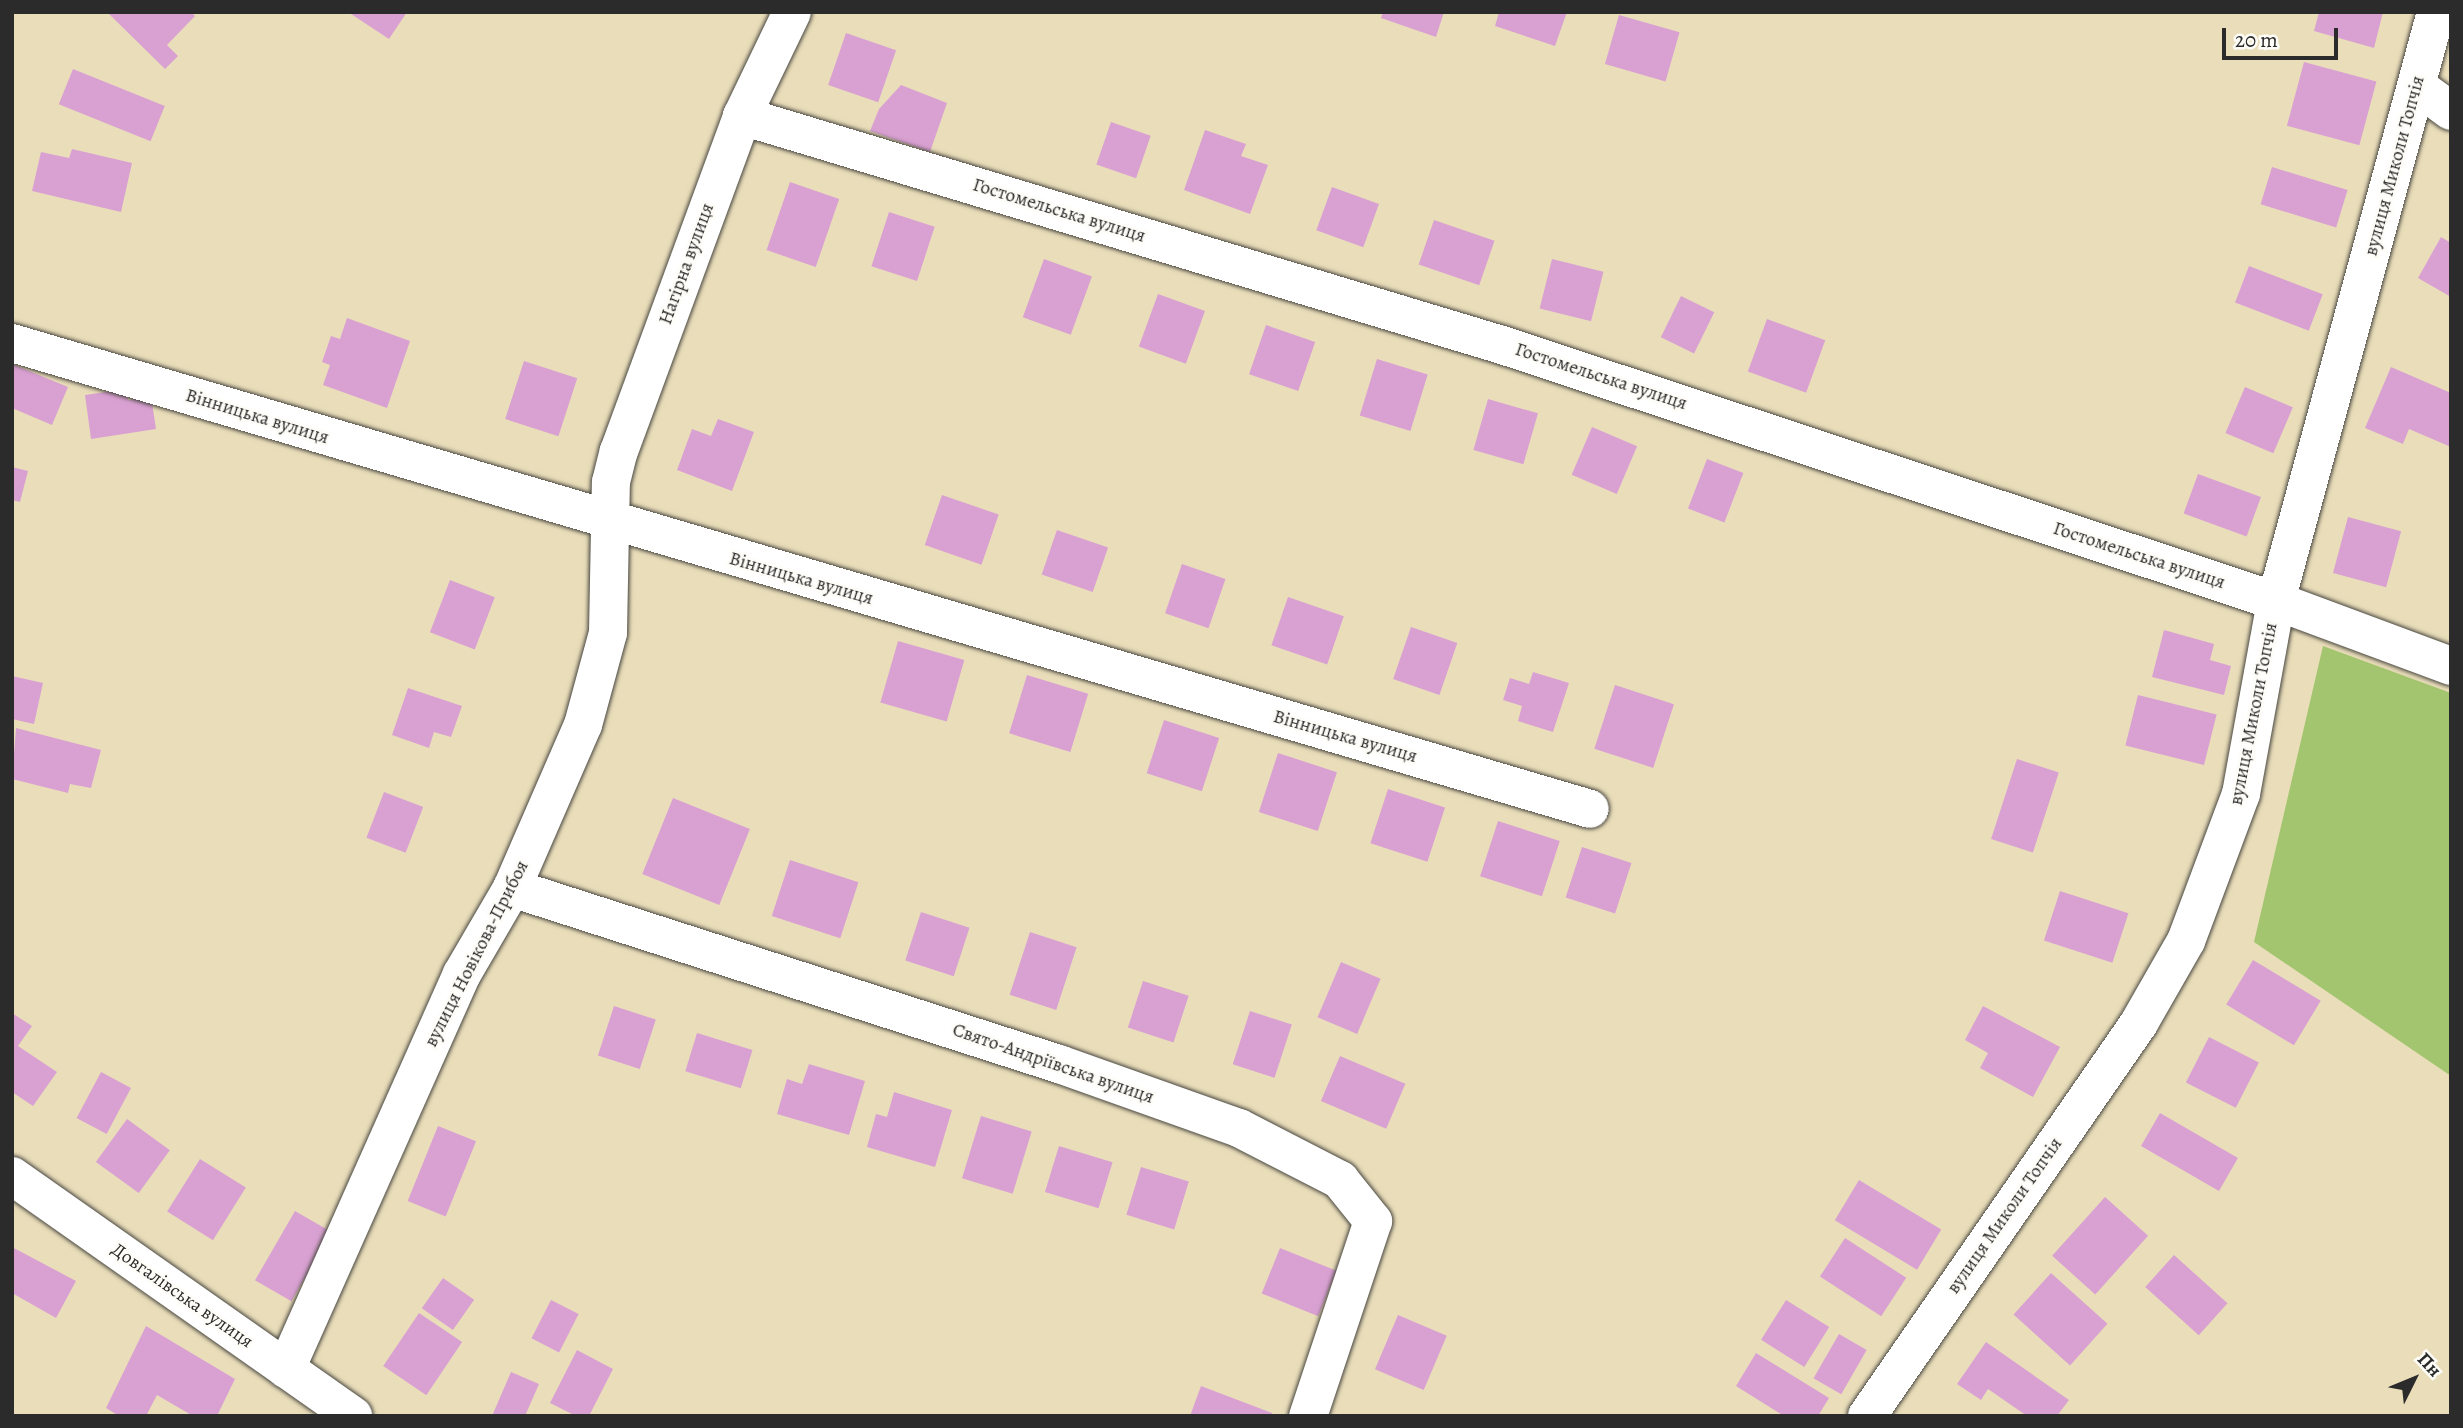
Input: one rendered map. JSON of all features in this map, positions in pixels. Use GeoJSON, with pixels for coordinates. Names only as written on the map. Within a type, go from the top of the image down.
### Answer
{"type":"FeatureCollection","features":[{"type":"Feature","properties":{"kind":"street","name":"Нагірна вулиця"},"geometry":{"type":"LineString","coordinates":[[613,524],[611,482],[619,451],[742,116],[792,12]]}},
{"type":"Feature","properties":{"kind":"street","name":"вулиця Миколи Топчія"},"geometry":{"type":"LineString","coordinates":[[1867,1416],[2139,1023],[2186,940],[2241,794],[2276,601],[2436,12]]}},
{"type":"Feature","properties":{"kind":"street"},"geometry":{"type":"LineString","coordinates":[[2417,86],[2451,111]]}},
{"type":"Feature","properties":{"kind":"street","name":"Гостомельська вулиця"},"geometry":{"type":"LineString","coordinates":[[742,116],[1502,345],[2276,601],[2451,666]]}},
{"type":"Feature","properties":{"kind":"street","name":"Вінницька вулиця"},"geometry":{"type":"LineString","coordinates":[[12,343],[613,524],[1590,809]]}},
{"type":"Feature","properties":{"kind":"street","name":"вулиця Новікова-Прибоя"},"geometry":{"type":"LineString","coordinates":[[286,1369],[462,974],[512,888],[583,725],[608,633],[613,524]]}},
{"type":"Feature","properties":{"kind":"street","name":"Свято-Андріївська вулиця"},"geometry":{"type":"LineString","coordinates":[[512,888],[1072,1068],[1239,1128],[1339,1180],[1373,1221],[1308,1416]]}},
{"type":"Feature","properties":{"kind":"street","name":"Довгалівська вулиця"},"geometry":{"type":"LineString","coordinates":[[12,1176],[352,1416]]}},
{"type":"Feature","properties":{"kind":"green space"},"geometry":{"type":"Polygon","coordinates":[[[2323,646],[2451,693],[2451,1076],[2254,942],[2323,646]]]}},
{"type":"Feature","properties":{"kind":"building"},"geometry":{"type":"Polygon","coordinates":[[[107,12],[191,12],[195,16],[167,45],[178,56],[165,69],[107,12]]]}},
{"type":"Feature","properties":{"kind":"building"},"geometry":{"type":"Polygon","coordinates":[[[348,12],[407,12],[389,39],[348,12]]]}},
{"type":"Feature","properties":{"kind":"building"},"geometry":{"type":"Polygon","coordinates":[[[1383,12],[1444,12],[1436,37],[1381,18],[1383,12]]]}},
{"type":"Feature","properties":{"kind":"building"},"geometry":{"type":"Polygon","coordinates":[[[1499,12],[1567,12],[1555,46],[1495,26],[1499,12]]]}},
{"type":"Feature","properties":{"kind":"building"},"geometry":{"type":"Polygon","coordinates":[[[2319,12],[2383,12],[2374,48],[2314,31],[2319,12]]]}},
{"type":"Feature","properties":{"kind":"building"},"geometry":{"type":"Polygon","coordinates":[[[1619,15],[1680,32],[1666,81],[1605,64],[1619,15]]]}},
{"type":"Feature","properties":{"kind":"building"},"geometry":{"type":"Polygon","coordinates":[[[846,33],[896,50],[878,102],[828,85],[846,33]]]}},
{"type":"Feature","properties":{"kind":"building"},"geometry":{"type":"Polygon","coordinates":[[[2304,62],[2376,81],[2359,145],[2287,126],[2304,62]]]}},
{"type":"Feature","properties":{"kind":"building"},"geometry":{"type":"Polygon","coordinates":[[[73,69],[165,106],[151,141],[59,104],[73,69]]]}},
{"type":"Feature","properties":{"kind":"building"},"geometry":{"type":"Polygon","coordinates":[[[901,85],[947,103],[930,152],[870,131],[879,109],[901,85]]]}},
{"type":"Feature","properties":{"kind":"building"},"geometry":{"type":"Polygon","coordinates":[[[1111,122],[1151,136],[1136,178],[1096,165],[1111,122]]]}},
{"type":"Feature","properties":{"kind":"building"},"geometry":{"type":"Polygon","coordinates":[[[1205,130],[1246,144],[1241,156],[1268,165],[1250,214],[1184,190],[1205,130]]]}},
{"type":"Feature","properties":{"kind":"building"},"geometry":{"type":"Polygon","coordinates":[[[72,149],[132,163],[121,212],[32,191],[41,152],[69,158],[72,149]]]}},
{"type":"Feature","properties":{"kind":"building"},"geometry":{"type":"Polygon","coordinates":[[[2272,167],[2348,190],[2336,227],[2261,204],[2272,167]]]}},
{"type":"Feature","properties":{"kind":"building"},"geometry":{"type":"Polygon","coordinates":[[[790,182],[839,199],[816,267],[767,250],[790,182]]]}},
{"type":"Feature","properties":{"kind":"building"},"geometry":{"type":"Polygon","coordinates":[[[1332,187],[1379,204],[1363,247],[1316,230],[1332,187]]]}},
{"type":"Feature","properties":{"kind":"building"},"geometry":{"type":"Polygon","coordinates":[[[889,212],[935,227],[917,281],[871,266],[889,212]]]}},
{"type":"Feature","properties":{"kind":"building"},"geometry":{"type":"Polygon","coordinates":[[[1434,220],[1495,241],[1479,285],[1419,264],[1434,220]]]}},
{"type":"Feature","properties":{"kind":"building"},"geometry":{"type":"Polygon","coordinates":[[[2441,237],[2451,243],[2451,297],[2418,278],[2441,237]]]}},
{"type":"Feature","properties":{"kind":"building"},"geometry":{"type":"Polygon","coordinates":[[[1044,259],[1092,276],[1071,335],[1023,317],[1044,259]]]}},
{"type":"Feature","properties":{"kind":"building"},"geometry":{"type":"Polygon","coordinates":[[[1552,259],[1603,272],[1591,321],[1540,308],[1552,259]]]}},
{"type":"Feature","properties":{"kind":"building"},"geometry":{"type":"Polygon","coordinates":[[[2249,266],[2323,294],[2309,331],[2235,302],[2249,266]]]}},
{"type":"Feature","properties":{"kind":"building"},"geometry":{"type":"Polygon","coordinates":[[[1158,294],[1205,311],[1186,364],[1139,347],[1158,294]]]}},
{"type":"Feature","properties":{"kind":"building"},"geometry":{"type":"Polygon","coordinates":[[[1681,296],[1714,312],[1694,354],[1661,337],[1681,296]]]}},
{"type":"Feature","properties":{"kind":"building"},"geometry":{"type":"Polygon","coordinates":[[[347,318],[410,341],[387,408],[323,385],[330,365],[322,362],[331,336],[340,339],[347,318]]]}},
{"type":"Feature","properties":{"kind":"building"},"geometry":{"type":"Polygon","coordinates":[[[1767,319],[1825,340],[1806,393],[1748,372],[1767,319]]]}},
{"type":"Feature","properties":{"kind":"building"},"geometry":{"type":"Polygon","coordinates":[[[1266,325],[1315,342],[1298,391],[1249,374],[1266,325]]]}},
{"type":"Feature","properties":{"kind":"building"},"geometry":{"type":"Polygon","coordinates":[[[1377,359],[1428,374],[1410,431],[1360,415],[1377,359]]]}},
{"type":"Feature","properties":{"kind":"building"},"geometry":{"type":"Polygon","coordinates":[[[524,361],[577,378],[558,436],[505,419],[524,361]]]}},
{"type":"Feature","properties":{"kind":"building"},"geometry":{"type":"Polygon","coordinates":[[[12,364],[68,387],[52,425],[12,408],[12,364]]]}},
{"type":"Feature","properties":{"kind":"building"},"geometry":{"type":"Polygon","coordinates":[[[2391,367],[2451,393],[2451,447],[2409,429],[2403,444],[2365,428],[2391,367]]]}},
{"type":"Feature","properties":{"kind":"building"},"geometry":{"type":"Polygon","coordinates":[[[2245,387],[2293,407],[2273,453],[2225,433],[2245,387]]]}},
{"type":"Feature","properties":{"kind":"building"},"geometry":{"type":"Polygon","coordinates":[[[127,389],[128,400],[151,396],[156,429],[91,439],[85,395],[127,389]]]}},
{"type":"Feature","properties":{"kind":"building"},"geometry":{"type":"Polygon","coordinates":[[[1488,399],[1538,413],[1523,464],[1473,450],[1488,399]]]}},
{"type":"Feature","properties":{"kind":"building"},"geometry":{"type":"Polygon","coordinates":[[[718,419],[754,432],[732,491],[677,470],[692,429],[711,436],[718,419]]]}},
{"type":"Feature","properties":{"kind":"building"},"geometry":{"type":"Polygon","coordinates":[[[1592,427],[1637,446],[1617,494],[1572,475],[1592,427]]]}},
{"type":"Feature","properties":{"kind":"building"},"geometry":{"type":"Polygon","coordinates":[[[1707,459],[1743,473],[1724,522],[1688,508],[1707,459]]]}},
{"type":"Feature","properties":{"kind":"building"},"geometry":{"type":"Polygon","coordinates":[[[12,467],[28,471],[20,502],[12,500],[12,467]]]}},
{"type":"Feature","properties":{"kind":"building"},"geometry":{"type":"Polygon","coordinates":[[[2198,474],[2261,497],[2247,536],[2184,513],[2198,474]]]}},
{"type":"Feature","properties":{"kind":"building"},"geometry":{"type":"Polygon","coordinates":[[[942,495],[999,515],[981,565],[925,545],[942,495]]]}},
{"type":"Feature","properties":{"kind":"building"},"geometry":{"type":"Polygon","coordinates":[[[2348,517],[2401,531],[2386,587],[2333,573],[2348,517]]]}},
{"type":"Feature","properties":{"kind":"building"},"geometry":{"type":"Polygon","coordinates":[[[1057,530],[1108,548],[1093,592],[1042,574],[1057,530]]]}},
{"type":"Feature","properties":{"kind":"building"},"geometry":{"type":"Polygon","coordinates":[[[1182,564],[1225,579],[1209,628],[1165,613],[1182,564]]]}},
{"type":"Feature","properties":{"kind":"building"},"geometry":{"type":"Polygon","coordinates":[[[450,580],[495,597],[475,649],[430,632],[450,580]]]}},
{"type":"Feature","properties":{"kind":"building"},"geometry":{"type":"Polygon","coordinates":[[[1288,597],[1344,616],[1327,664],[1271,645],[1288,597]]]}},
{"type":"Feature","properties":{"kind":"building"},"geometry":{"type":"Polygon","coordinates":[[[1411,627],[1457,643],[1439,695],[1393,679],[1411,627]]]}},
{"type":"Feature","properties":{"kind":"building"},"geometry":{"type":"Polygon","coordinates":[[[2164,630],[2214,644],[2210,660],[2231,666],[2224,695],[2152,677],[2164,630]]]}},
{"type":"Feature","properties":{"kind":"building"},"geometry":{"type":"Polygon","coordinates":[[[898,641],[964,660],[947,722],[880,703],[898,641]]]}},
{"type":"Feature","properties":{"kind":"building"},"geometry":{"type":"Polygon","coordinates":[[[1533,672],[1569,683],[1553,732],[1518,721],[1522,706],[1503,700],[1510,678],[1529,684],[1533,672]]]}},
{"type":"Feature","properties":{"kind":"building"},"geometry":{"type":"Polygon","coordinates":[[[1027,675],[1088,694],[1070,752],[1009,733],[1027,675]]]}},
{"type":"Feature","properties":{"kind":"building"},"geometry":{"type":"Polygon","coordinates":[[[12,676],[43,683],[34,724],[12,719],[12,676]]]}},
{"type":"Feature","properties":{"kind":"building"},"geometry":{"type":"Polygon","coordinates":[[[1615,685],[1674,704],[1653,768],[1594,749],[1615,685]]]}},
{"type":"Feature","properties":{"kind":"building"},"geometry":{"type":"Polygon","coordinates":[[[408,688],[462,706],[451,737],[434,732],[429,748],[392,735],[408,688]]]}},
{"type":"Feature","properties":{"kind":"building"},"geometry":{"type":"Polygon","coordinates":[[[2138,695],[2217,715],[2204,765],[2125,745],[2138,695]]]}},
{"type":"Feature","properties":{"kind":"building"},"geometry":{"type":"Polygon","coordinates":[[[1164,720],[1219,738],[1202,791],[1147,773],[1164,720]]]}},
{"type":"Feature","properties":{"kind":"building"},"geometry":{"type":"Polygon","coordinates":[[[16,728],[101,750],[91,788],[70,784],[68,793],[12,779],[16,728]]]}},
{"type":"Feature","properties":{"kind":"building"},"geometry":{"type":"Polygon","coordinates":[[[1278,753],[1337,772],[1318,831],[1259,812],[1278,753]]]}},
{"type":"Feature","properties":{"kind":"building"},"geometry":{"type":"Polygon","coordinates":[[[2017,759],[2059,773],[2033,852],[1991,839],[2017,759]]]}},
{"type":"Feature","properties":{"kind":"building"},"geometry":{"type":"Polygon","coordinates":[[[1388,789],[1445,808],[1427,862],[1370,843],[1388,789]]]}},
{"type":"Feature","properties":{"kind":"building"},"geometry":{"type":"Polygon","coordinates":[[[384,792],[423,807],[406,853],[366,838],[384,792]]]}},
{"type":"Feature","properties":{"kind":"building"},"geometry":{"type":"Polygon","coordinates":[[[673,798],[750,829],[719,905],[642,874],[673,798]]]}},
{"type":"Feature","properties":{"kind":"building"},"geometry":{"type":"Polygon","coordinates":[[[1498,821],[1560,841],[1542,896],[1480,876],[1498,821]]]}},
{"type":"Feature","properties":{"kind":"building"},"geometry":{"type":"Polygon","coordinates":[[[1582,847],[1631,863],[1615,913],[1566,897],[1582,847]]]}},
{"type":"Feature","properties":{"kind":"building"},"geometry":{"type":"Polygon","coordinates":[[[790,860],[858,882],[840,938],[772,916],[790,860]]]}},
{"type":"Feature","properties":{"kind":"building"},"geometry":{"type":"Polygon","coordinates":[[[2060,891],[2128,913],[2112,963],[2044,940],[2060,891]]]}},
{"type":"Feature","properties":{"kind":"building"},"geometry":{"type":"Polygon","coordinates":[[[921,912],[970,928],[954,976],[905,961],[921,912]]]}},
{"type":"Feature","properties":{"kind":"building"},"geometry":{"type":"Polygon","coordinates":[[[1030,932],[1077,947],[1056,1010],[1010,995],[1030,932]]]}},
{"type":"Feature","properties":{"kind":"building"},"geometry":{"type":"Polygon","coordinates":[[[2253,960],[2321,1001],[2294,1045],[2226,1005],[2253,960]]]}},
{"type":"Feature","properties":{"kind":"building"},"geometry":{"type":"Polygon","coordinates":[[[1341,962],[1381,979],[1357,1034],[1318,1017],[1341,962]]]}},
{"type":"Feature","properties":{"kind":"building"},"geometry":{"type":"Polygon","coordinates":[[[1143,981],[1189,996],[1174,1042],[1128,1028],[1143,981]]]}},
{"type":"Feature","properties":{"kind":"building"},"geometry":{"type":"Polygon","coordinates":[[[614,1006],[656,1020],[640,1069],[598,1055],[614,1006]]]}},
{"type":"Feature","properties":{"kind":"building"},"geometry":{"type":"Polygon","coordinates":[[[1983,1006],[2060,1047],[2033,1097],[1980,1068],[1988,1053],[1965,1040],[1983,1006]]]}},
{"type":"Feature","properties":{"kind":"building"},"geometry":{"type":"Polygon","coordinates":[[[1250,1011],[1292,1025],[1275,1078],[1233,1064],[1250,1011]]]}},
{"type":"Feature","properties":{"kind":"building"},"geometry":{"type":"Polygon","coordinates":[[[12,1013],[32,1026],[18,1046],[57,1072],[33,1106],[12,1092],[12,1013]]]}},
{"type":"Feature","properties":{"kind":"building"},"geometry":{"type":"Polygon","coordinates":[[[697,1033],[752,1050],[741,1088],[685,1071],[697,1033]]]}},
{"type":"Feature","properties":{"kind":"building"},"geometry":{"type":"Polygon","coordinates":[[[2209,1037],[2259,1062],[2236,1108],[2186,1082],[2209,1037]]]}},
{"type":"Feature","properties":{"kind":"building"},"geometry":{"type":"Polygon","coordinates":[[[1340,1056],[1405,1084],[1386,1129],[1321,1101],[1340,1056]]]}},
{"type":"Feature","properties":{"kind":"building"},"geometry":{"type":"Polygon","coordinates":[[[809,1064],[865,1081],[849,1135],[777,1114],[787,1079],[802,1084],[809,1064]]]}},
{"type":"Feature","properties":{"kind":"building"},"geometry":{"type":"Polygon","coordinates":[[[101,1072],[131,1088],[107,1134],[77,1118],[101,1072]]]}},
{"type":"Feature","properties":{"kind":"building"},"geometry":{"type":"Polygon","coordinates":[[[894,1092],[952,1110],[935,1167],[867,1147],[876,1114],[887,1117],[894,1092]]]}},
{"type":"Feature","properties":{"kind":"building"},"geometry":{"type":"Polygon","coordinates":[[[2160,1113],[2238,1158],[2219,1191],[2141,1146],[2160,1113]]]}},
{"type":"Feature","properties":{"kind":"building"},"geometry":{"type":"Polygon","coordinates":[[[981,1116],[1032,1131],[1013,1194],[962,1178],[981,1116]]]}},
{"type":"Feature","properties":{"kind":"building"},"geometry":{"type":"Polygon","coordinates":[[[127,1119],[170,1150],[139,1193],[96,1162],[127,1119]]]}},
{"type":"Feature","properties":{"kind":"building"},"geometry":{"type":"Polygon","coordinates":[[[438,1126],[476,1141],[446,1216],[408,1201],[438,1126]]]}},
{"type":"Feature","properties":{"kind":"building"},"geometry":{"type":"Polygon","coordinates":[[[1059,1146],[1113,1162],[1099,1208],[1045,1192],[1059,1146]]]}},
{"type":"Feature","properties":{"kind":"building"},"geometry":{"type":"Polygon","coordinates":[[[200,1159],[246,1188],[213,1240],[167,1212],[200,1159]]]}},
{"type":"Feature","properties":{"kind":"building"},"geometry":{"type":"Polygon","coordinates":[[[1141,1167],[1189,1182],[1174,1229],[1126,1215],[1141,1167]]]}},
{"type":"Feature","properties":{"kind":"building"},"geometry":{"type":"Polygon","coordinates":[[[1859,1180],[1941,1229],[1917,1270],[1835,1220],[1859,1180]]]}},
{"type":"Feature","properties":{"kind":"building"},"geometry":{"type":"Polygon","coordinates":[[[2105,1197],[2148,1236],[2095,1295],[2052,1256],[2105,1197]]]}},
{"type":"Feature","properties":{"kind":"building"},"geometry":{"type":"Polygon","coordinates":[[[295,1211],[331,1232],[291,1301],[255,1280],[295,1211]]]}},
{"type":"Feature","properties":{"kind":"building"},"geometry":{"type":"Polygon","coordinates":[[[1845,1238],[1906,1278],[1881,1316],[1820,1277],[1845,1238]]]}},
{"type":"Feature","properties":{"kind":"building"},"geometry":{"type":"Polygon","coordinates":[[[12,1247],[76,1281],[56,1318],[12,1293],[12,1247]]]}},
{"type":"Feature","properties":{"kind":"building"},"geometry":{"type":"Polygon","coordinates":[[[1280,1248],[1337,1271],[1318,1316],[1262,1293],[1280,1248]]]}},
{"type":"Feature","properties":{"kind":"building"},"geometry":{"type":"Polygon","coordinates":[[[2174,1255],[2228,1303],[2199,1335],[2145,1287],[2174,1255]]]}},
{"type":"Feature","properties":{"kind":"building"},"geometry":{"type":"Polygon","coordinates":[[[2051,1273],[2107,1324],[2070,1365],[2014,1315],[2051,1273]]]}},
{"type":"Feature","properties":{"kind":"building"},"geometry":{"type":"Polygon","coordinates":[[[443,1278],[474,1300],[453,1330],[422,1308],[443,1278]]]}},
{"type":"Feature","properties":{"kind":"building"},"geometry":{"type":"Polygon","coordinates":[[[551,1300],[579,1314],[559,1352],[531,1338],[551,1300]]]}},
{"type":"Feature","properties":{"kind":"building"},"geometry":{"type":"Polygon","coordinates":[[[1786,1300],[1829,1327],[1804,1367],[1761,1340],[1786,1300]]]}},
{"type":"Feature","properties":{"kind":"building"},"geometry":{"type":"Polygon","coordinates":[[[419,1313],[462,1342],[426,1395],[383,1366],[419,1313]]]}},
{"type":"Feature","properties":{"kind":"building"},"geometry":{"type":"Polygon","coordinates":[[[1398,1315],[1447,1336],[1424,1390],[1375,1369],[1398,1315]]]}},
{"type":"Feature","properties":{"kind":"building"},"geometry":{"type":"Polygon","coordinates":[[[146,1326],[235,1379],[217,1416],[193,1416],[157,1395],[146,1416],[119,1416],[106,1408],[146,1326]]]}},
{"type":"Feature","properties":{"kind":"building"},"geometry":{"type":"Polygon","coordinates":[[[1839,1334],[1867,1350],[1841,1394],[1814,1378],[1839,1334]]]}},
{"type":"Feature","properties":{"kind":"building"},"geometry":{"type":"Polygon","coordinates":[[[1986,1342],[2069,1400],[2057,1416],[2027,1416],[1988,1389],[1981,1400],[1957,1384],[1986,1342]]]}},
{"type":"Feature","properties":{"kind":"building"},"geometry":{"type":"Polygon","coordinates":[[[577,1350],[613,1369],[589,1416],[576,1416],[550,1403],[577,1350]]]}},
{"type":"Feature","properties":{"kind":"building"},"geometry":{"type":"Polygon","coordinates":[[[1756,1353],[1829,1398],[1818,1416],[1784,1416],[1736,1386],[1756,1353]]]}},
{"type":"Feature","properties":{"kind":"building"},"geometry":{"type":"Polygon","coordinates":[[[511,1372],[539,1384],[525,1416],[492,1416],[511,1372]]]}},
{"type":"Feature","properties":{"kind":"building"},"geometry":{"type":"Polygon","coordinates":[[[1201,1386],[1272,1413],[1271,1416],[1190,1416],[1201,1386]]]}}]}
